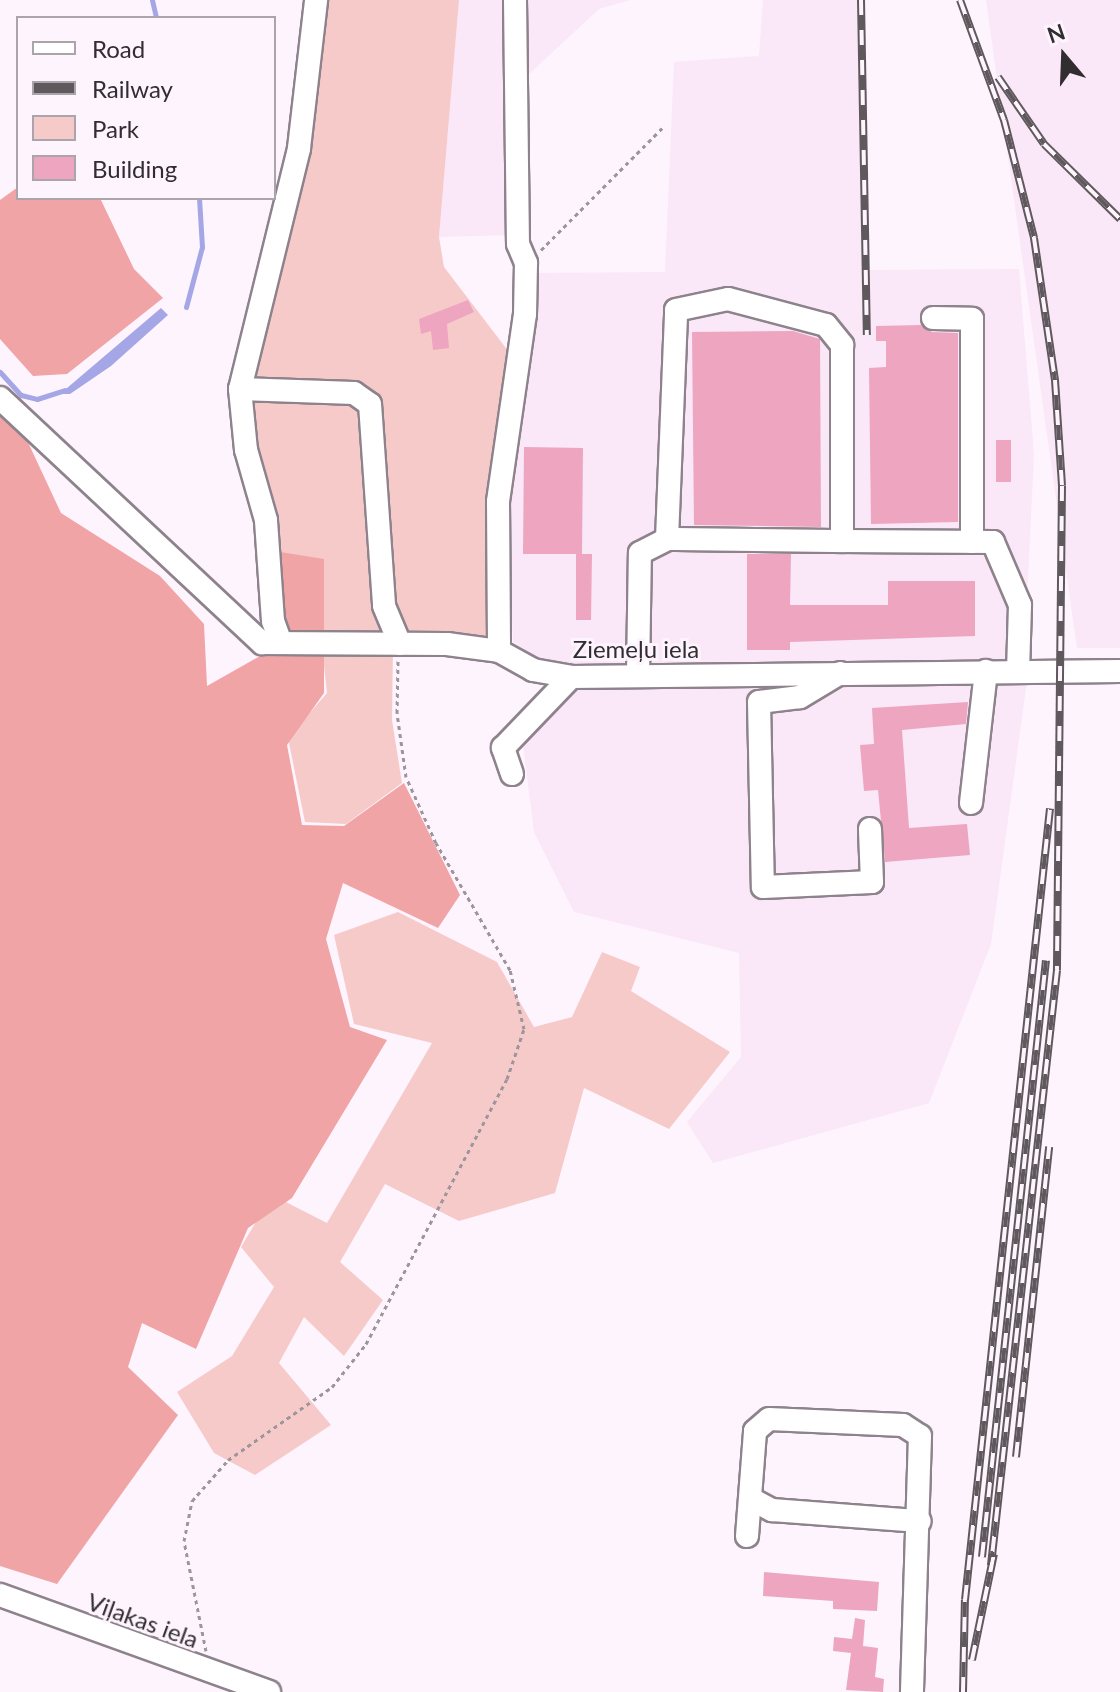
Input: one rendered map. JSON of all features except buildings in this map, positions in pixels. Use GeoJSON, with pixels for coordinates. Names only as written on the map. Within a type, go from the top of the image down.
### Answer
{"type":"FeatureCollection","features":[{"type":"Feature","properties":{"kind":"street"},"geometry":{"type":"LineString","coordinates":[[281,643],[273,621],[266,520],[246,450],[240,389],[299,148],[316,0]]}},
{"type":"Feature","properties":{"kind":"street"},"geometry":{"type":"LineString","coordinates":[[0,398],[262,643],[400,644],[499,651],[498,501],[525,314],[526,263],[518,244],[515,0]]}},
{"type":"Feature","properties":{"kind":"street"},"geometry":{"type":"LineString","coordinates":[[667,539],[676,310],[728,299],[826,325],[842,345],[842,541]]}},
{"type":"Feature","properties":{"kind":"street"},"geometry":{"type":"LineString","coordinates":[[933,318],[972,319],[972,542]]}},
{"type":"Feature","properties":{"kind":"street"},"geometry":{"type":"LineString","coordinates":[[240,389],[354,393],[370,404],[384,606],[400,644]]}},
{"type":"Feature","properties":{"kind":"street"},"geometry":{"type":"LineString","coordinates":[[638,675],[640,553],[667,539],[993,542],[1016,590],[1018,671]]}},
{"type":"Feature","properties":{"kind":"street","name":"Ziemeļu iela"},"geometry":{"type":"LineString","coordinates":[[499,651],[533,670],[571,677],[1120,671]]}},
{"type":"Feature","properties":{"kind":"street"},"geometry":{"type":"LineString","coordinates":[[971,803],[986,671]]}},
{"type":"Feature","properties":{"kind":"street"},"geometry":{"type":"LineString","coordinates":[[841,673],[800,697],[759,702],[763,887],[872,882],[870,829]]}},
{"type":"Feature","properties":{"kind":"street"},"geometry":{"type":"LineString","coordinates":[[512,774],[503,748],[571,677]]}},
{"type":"Feature","properties":{"kind":"street"},"geometry":{"type":"LineString","coordinates":[[747,1536],[755,1431],[769,1419],[903,1425],[920,1436],[920,1521],[912,1692]]}},
{"type":"Feature","properties":{"kind":"street"},"geometry":{"type":"LineString","coordinates":[[751,1499],[772,1510],[920,1521]]}},
{"type":"Feature","properties":{"kind":"street","name":"Viļakas iela"},"geometry":{"type":"LineString","coordinates":[[0,1595],[269,1692]]}},
{"type":"Feature","properties":{"kind":"path"},"geometry":{"type":"LineString","coordinates":[[526,263],[569,226],[664,126]]}},
{"type":"Feature","properties":{"kind":"path"},"geometry":{"type":"LineString","coordinates":[[204,1669],[200,1608],[184,1541],[192,1501],[228,1460],[332,1387],[366,1344],[507,1079],[524,1029],[510,970],[436,843],[406,777],[397,713],[400,644]]}},
{"type":"Feature","properties":{"kind":"shaded area"},"geometry":{"type":"Polygon","coordinates":[[[459,0],[630,0],[599,9],[529,74],[508,75],[510,235],[439,237],[459,0]]]}},
{"type":"Feature","properties":{"kind":"shaded area"},"geometry":{"type":"Polygon","coordinates":[[[763,0],[857,0],[862,270],[1019,269],[1034,455],[1024,659],[550,665],[513,642],[506,481],[536,273],[665,272],[674,62],[759,56],[763,0]]]}},
{"type":"Feature","properties":{"kind":"shaded area"},"geometry":{"type":"Polygon","coordinates":[[[986,0],[1120,0],[1120,648],[1077,648],[986,0]]]}},
{"type":"Feature","properties":{"kind":"shaded area"},"geometry":{"type":"Polygon","coordinates":[[[16,188],[16,200],[101,200],[134,269],[163,298],[67,374],[33,376],[0,339],[0,200],[16,188]]]}},
{"type":"Feature","properties":{"kind":"shaded area"},"geometry":{"type":"Polygon","coordinates":[[[0,410],[19,423],[61,513],[160,576],[204,624],[207,686],[276,647],[268,550],[324,559],[324,693],[287,745],[302,825],[344,826],[404,783],[460,895],[438,928],[343,883],[326,939],[350,1027],[387,1040],[292,1198],[248,1228],[196,1349],[142,1323],[128,1367],[178,1415],[57,1584],[0,1566],[0,410]]]}},
{"type":"Feature","properties":{"kind":"shaded area"},"geometry":{"type":"Polygon","coordinates":[[[1027,681],[991,944],[929,1103],[713,1163],[687,1122],[741,1057],[739,953],[574,912],[534,832],[522,737],[576,687],[1027,681]]]}},
{"type":"Feature","properties":{"kind":"green space"},"geometry":{"type":"Polygon","coordinates":[[[311,0],[459,0],[439,237],[444,267],[509,352],[492,642],[279,637],[238,382],[293,157],[311,0]]]}},
{"type":"Feature","properties":{"kind":"green space"},"geometry":{"type":"Polygon","coordinates":[[[322,648],[393,649],[392,720],[402,783],[346,824],[305,822],[288,738],[327,693],[322,648]]]}},
{"type":"Feature","properties":{"kind":"green space"},"geometry":{"type":"Polygon","coordinates":[[[398,912],[497,962],[534,1027],[572,1017],[602,952],[640,967],[631,991],[730,1052],[669,1129],[584,1088],[555,1193],[459,1221],[385,1184],[340,1262],[383,1300],[344,1356],[304,1317],[279,1363],[331,1425],[255,1475],[214,1453],[177,1392],[232,1356],[274,1287],[241,1247],[272,1195],[327,1223],[432,1043],[354,1024],[334,935],[398,912]]]}},
{"type":"Feature","properties":{"kind":"water"},"geometry":{"type":"Polygon","coordinates":[[[161,308],[168,315],[111,366],[70,394],[60,394],[161,308]]]}},
{"type":"Feature","properties":{"kind":"waterway"},"geometry":{"type":"LineString","coordinates":[[152,0],[156,16]]}},
{"type":"Feature","properties":{"kind":"waterway"},"geometry":{"type":"LineString","coordinates":[[186,307],[202,247],[199,200]]}},
{"type":"Feature","properties":{"kind":"waterway"},"geometry":{"type":"LineString","coordinates":[[0,372],[21,395],[37,399],[65,390]]}},
{"type":"Feature","properties":{"kind":"railway"},"geometry":{"type":"LineString","coordinates":[[861,0],[867,335]]}},
{"type":"Feature","properties":{"kind":"railway"},"geometry":{"type":"LineString","coordinates":[[960,0],[1004,120],[1034,238],[1055,380],[1062,486],[1057,970],[991,1565]]}},
{"type":"Feature","properties":{"kind":"railway"},"geometry":{"type":"LineString","coordinates":[[998,77],[1044,144],[1120,219]]}},
{"type":"Feature","properties":{"kind":"railway"},"geometry":{"type":"LineString","coordinates":[[963,1692],[965,1600],[1050,809]]}},
{"type":"Feature","properties":{"kind":"railway"},"geometry":{"type":"LineString","coordinates":[[982,1557],[1046,960]]}},
{"type":"Feature","properties":{"kind":"railway"},"geometry":{"type":"LineString","coordinates":[[1016,1457],[1049,1147]]}},
{"type":"Feature","properties":{"kind":"railway"},"geometry":{"type":"LineString","coordinates":[[972,1660],[994,1554]]}}]}
